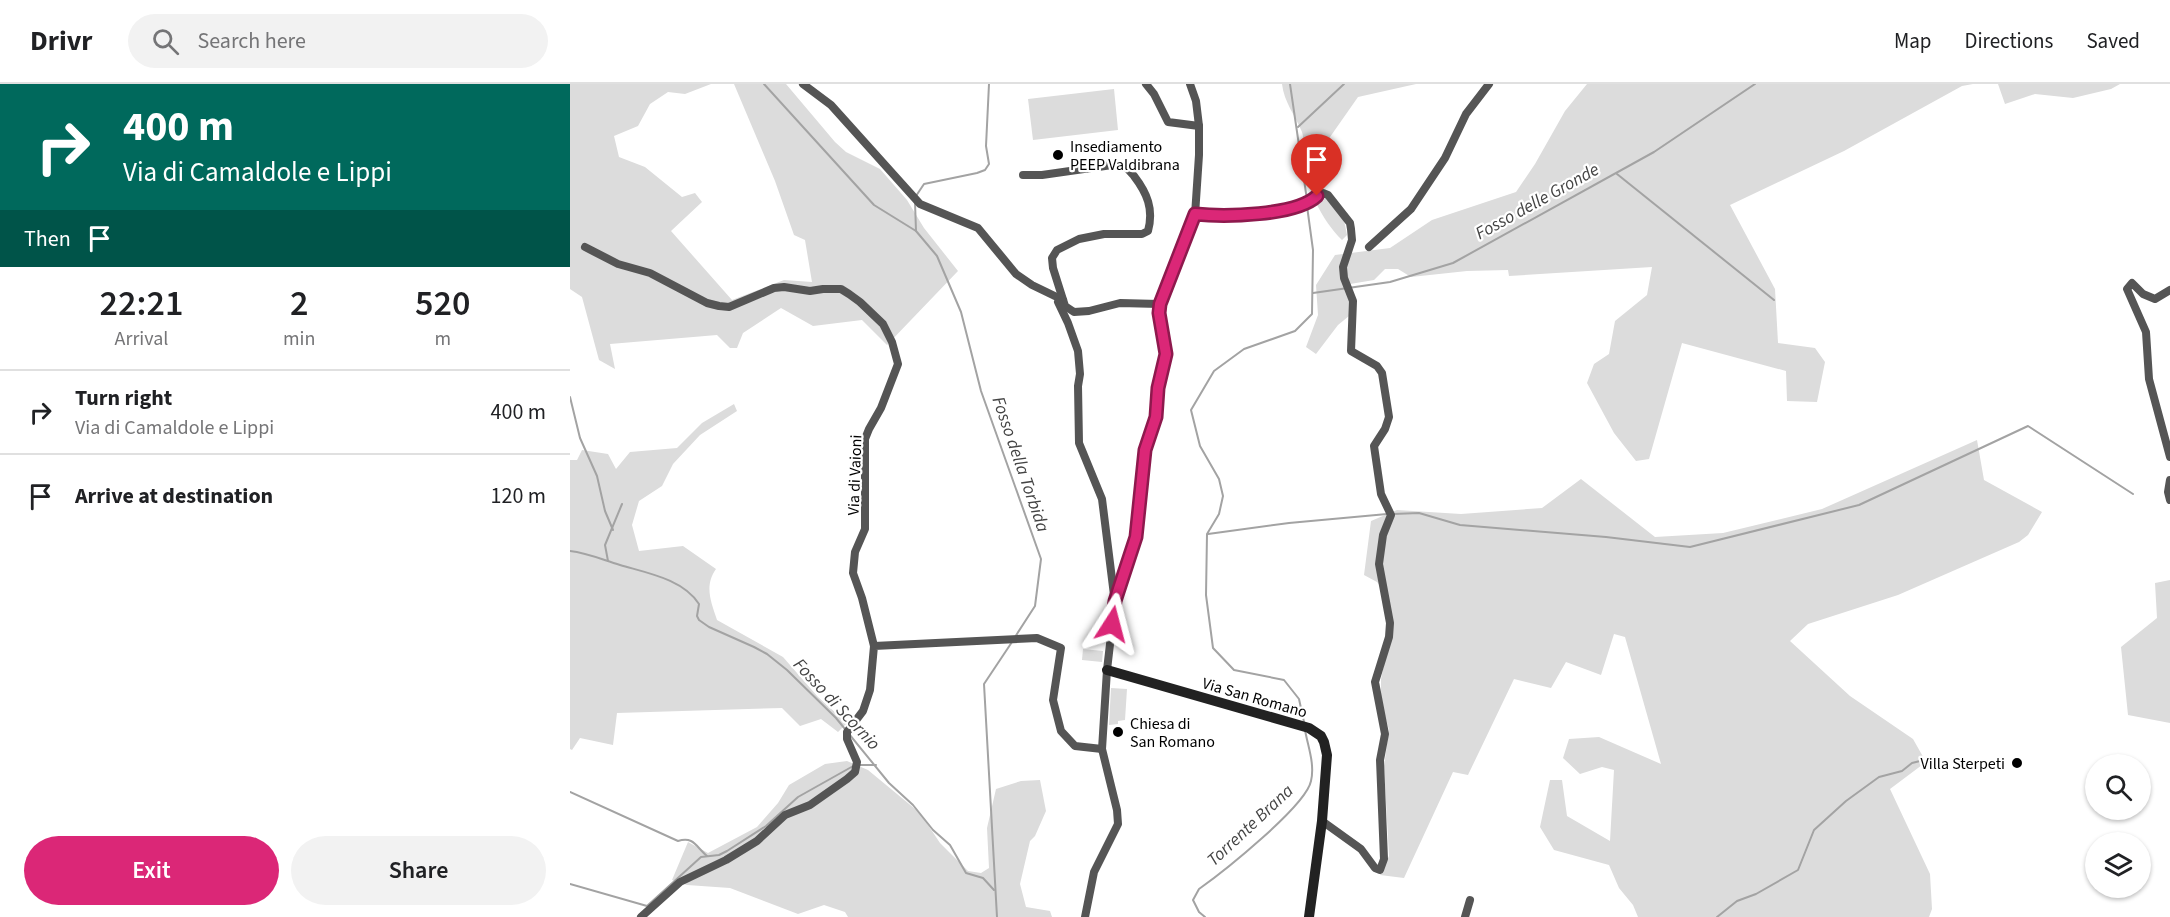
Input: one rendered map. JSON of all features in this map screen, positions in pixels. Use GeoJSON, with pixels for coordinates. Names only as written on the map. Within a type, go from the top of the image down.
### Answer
{"type":"FeatureCollection","features":[{"type":"Feature","properties":{"kind":"street"},"geometry":{"type":"LineString","coordinates":[[803,84],[831,105],[920,204],[978,228],[1016,274],[1060,299],[1069,310],[1079,312],[1120,303],[1160,304]]}},
{"type":"Feature","properties":{"kind":"street"},"geometry":{"type":"LineString","coordinates":[[1146,84],[1154,93],[1168,122],[1199,126]]}},
{"type":"Feature","properties":{"kind":"street"},"geometry":{"type":"LineString","coordinates":[[1085,917],[1094,872],[1118,824],[1117,810],[1102,749],[1107,670],[1115,601],[1136,537],[1145,450],[1156,417],[1158,388],[1166,354],[1159,313],[1160,304],[1195,214],[1199,126],[1196,101],[1190,84]]}},
{"type":"Feature","properties":{"kind":"street"},"geometry":{"type":"LineString","coordinates":[[1369,247],[1411,209],[1445,158],[1466,114],[1489,84]]}},
{"type":"Feature","properties":{"kind":"street"},"geometry":{"type":"LineString","coordinates":[[1023,175],[1042,175],[1121,164],[1144,189],[1148,198],[1150,220],[1146,233],[1096,235],[1079,239],[1057,250],[1052,262],[1060,299],[1078,351],[1079,443],[1102,499],[1115,601]]}},
{"type":"Feature","properties":{"kind":"street"},"geometry":{"type":"LineString","coordinates":[[1195,214],[1220,216],[1290,209],[1312,201],[1323,193],[1328,195],[1350,223],[1352,240],[1343,267],[1344,278],[1353,302],[1351,351],[1377,366],[1382,373],[1389,417],[1385,429],[1374,446],[1377,479],[1389,511],[1379,564],[1390,623],[1389,638],[1375,682],[1385,734],[1380,760],[1384,859],[1380,870],[1375,868],[1361,849],[1322,821]]}},
{"type":"Feature","properties":{"kind":"street","name":"Via di Vaioni"},"geometry":{"type":"LineString","coordinates":[[585,247],[618,264],[650,273],[707,303],[719,306],[729,307],[774,288],[784,287],[810,291],[841,289],[860,302],[883,324],[892,342],[898,364],[881,408],[865,439],[866,529],[855,552],[853,573],[874,646],[870,690],[863,711],[847,732],[847,739],[857,762],[855,772],[810,805],[785,815],[757,841],[726,860],[680,882],[641,917]]}},
{"type":"Feature","properties":{"kind":"street"},"geometry":{"type":"LineString","coordinates":[[2170,290],[2155,298],[2144,294],[2132,283],[2127,289],[2146,332],[2149,379],[2170,457]]}},
{"type":"Feature","properties":{"kind":"street"},"geometry":{"type":"LineString","coordinates":[[2170,480],[2168,492],[2170,500]]}},
{"type":"Feature","properties":{"kind":"street"},"geometry":{"type":"LineString","coordinates":[[874,646],[1037,639],[1061,648],[1053,700],[1061,731],[1075,746],[1102,749]]}},
{"type":"Feature","properties":{"kind":"street","name":"Via San Romano"},"geometry":{"type":"LineString","coordinates":[[1107,670],[1309,728],[1321,736],[1326,748],[1322,821],[1309,917]]}},
{"type":"Feature","properties":{"kind":"street"},"geometry":{"type":"LineString","coordinates":[[1465,917],[1470,900]]}},
{"type":"Feature","properties":{"kind":"shaded area"},"geometry":{"type":"Polygon","coordinates":[[[570,84],[711,84],[685,94],[668,92],[650,104],[638,126],[614,136],[619,157],[645,167],[682,197],[695,193],[702,202],[671,231],[732,300],[784,280],[812,282],[805,240],[794,235],[775,181],[734,84],[786,84],[846,152],[880,169],[907,200],[924,228],[958,271],[887,345],[862,320],[813,326],[781,308],[743,333],[737,348],[730,348],[717,335],[610,344],[615,369],[599,360],[582,297],[570,289],[570,84]]]}},
{"type":"Feature","properties":{"kind":"shaded area"},"geometry":{"type":"Polygon","coordinates":[[[1282,84],[1416,84],[1358,97],[1330,137],[1316,179],[1344,220],[1347,235],[1342,240],[1321,213],[1312,193],[1303,160],[1303,135],[1287,103],[1282,84]]]}},
{"type":"Feature","properties":{"kind":"shaded area"},"geometry":{"type":"Polygon","coordinates":[[[1587,84],[1973,84],[1962,86],[1844,151],[1730,205],[1775,289],[1778,343],[1815,348],[1825,362],[1817,402],[1787,401],[1786,371],[1682,343],[1649,459],[1636,461],[1614,433],[1587,383],[1594,364],[1609,354],[1615,321],[1647,295],[1652,267],[1509,276],[1508,270],[1467,271],[1411,277],[1398,269],[1385,269],[1374,280],[1350,284],[1349,316],[1338,325],[1316,354],[1306,347],[1318,315],[1316,285],[1335,255],[1390,248],[1432,220],[1516,192],[1565,111],[1587,84]]]}},
{"type":"Feature","properties":{"kind":"shaded area"},"geometry":{"type":"Polygon","coordinates":[[[1998,84],[2120,84],[2111,89],[2073,98],[2035,94],[2005,104],[1998,84]]]}},
{"type":"Feature","properties":{"kind":"shaded area"},"geometry":{"type":"Polygon","coordinates":[[[1114,89],[1118,130],[1033,140],[1028,99],[1114,89]]]}},
{"type":"Feature","properties":{"kind":"shaded area"},"geometry":{"type":"Polygon","coordinates":[[[734,404],[737,411],[700,435],[673,464],[662,486],[639,501],[632,525],[639,551],[683,546],[716,569],[709,588],[717,620],[783,657],[818,697],[847,723],[838,732],[821,719],[800,726],[782,708],[617,713],[613,745],[580,738],[572,750],[570,749],[570,460],[577,460],[582,450],[608,454],[616,469],[630,452],[677,448],[702,423],[734,404]]]}},
{"type":"Feature","properties":{"kind":"shaded area"},"geometry":{"type":"Polygon","coordinates":[[[1977,440],[1984,480],[2042,512],[2028,535],[2019,542],[1898,595],[1808,624],[1790,641],[1850,696],[1913,739],[1926,762],[1890,789],[1930,874],[1932,909],[1929,917],[1638,917],[1633,905],[1619,888],[1609,865],[1554,850],[1540,827],[1550,780],[1562,780],[1567,816],[1610,841],[1614,770],[1602,767],[1580,774],[1563,758],[1569,739],[1599,737],[1661,764],[1625,637],[1614,634],[1601,675],[1566,662],[1551,688],[1514,679],[1468,775],[1453,772],[1404,878],[1380,875],[1389,856],[1384,766],[1389,730],[1381,701],[1381,679],[1392,626],[1386,592],[1377,582],[1364,575],[1371,521],[1397,510],[1461,514],[1542,508],[1581,479],[1655,537],[1723,533],[1822,509],[1977,440]]]}},
{"type":"Feature","properties":{"kind":"shaded area"},"geometry":{"type":"Polygon","coordinates":[[[2170,580],[2170,723],[2128,715],[2121,647],[2157,618],[2155,583],[2170,580]]]}},
{"type":"Feature","properties":{"kind":"shaded area"},"geometry":{"type":"Polygon","coordinates":[[[1083,649],[1103,651],[1102,662],[1082,660],[1083,649]]]}},
{"type":"Feature","properties":{"kind":"shaded area"},"geometry":{"type":"Polygon","coordinates":[[[1111,688],[1127,689],[1125,720],[1109,725],[1111,688]]]}},
{"type":"Feature","properties":{"kind":"shaded area"},"geometry":{"type":"Polygon","coordinates":[[[847,761],[868,770],[920,813],[940,843],[968,871],[981,873],[989,868],[987,828],[996,789],[1021,781],[1040,780],[1046,811],[1035,836],[1030,841],[1020,884],[1026,907],[1050,911],[1052,917],[848,917],[845,912],[824,905],[798,914],[730,888],[687,885],[672,880],[688,842],[708,853],[757,827],[778,803],[789,785],[825,764],[847,761]]]}},
{"type":"Feature","properties":{"kind":"waterway","name":"Fosso della Torbida"},"geometry":{"type":"LineString","coordinates":[[764,84],[874,205],[916,231],[937,256],[961,312],[981,391],[1041,559],[1035,606],[1015,637]]}},
{"type":"Feature","properties":{"kind":"waterway"},"geometry":{"type":"LineString","coordinates":[[916,196],[924,184],[977,173],[985,170],[989,164],[986,146],[989,84]]}},
{"type":"Feature","properties":{"kind":"waterway","name":"Torrente Brana"},"geometry":{"type":"LineString","coordinates":[[1290,84],[1307,200]]}},
{"type":"Feature","properties":{"kind":"waterway"},"geometry":{"type":"LineString","coordinates":[[1298,127],[1344,84]]}},
{"type":"Feature","properties":{"kind":"waterway","name":"Fosso delle Gronde"},"geometry":{"type":"LineString","coordinates":[[1313,293],[1390,282],[1453,263],[1654,152],[1755,84]]}},
{"type":"Feature","properties":{"kind":"waterway"},"geometry":{"type":"LineString","coordinates":[[1617,174],[1774,300]]}},
{"type":"Feature","properties":{"kind":"waterway"},"geometry":{"type":"LineString","coordinates":[[915,202],[916,231]]}},
{"type":"Feature","properties":{"kind":"waterway","name":"Torrente Brana"},"geometry":{"type":"LineString","coordinates":[[1304,722],[1299,699],[1284,680],[1234,670],[1213,648],[1206,595],[1207,534],[1219,514],[1223,496],[1219,479],[1200,446],[1191,410],[1214,371],[1244,349],[1295,331],[1312,314],[1313,250],[1307,206]]}},
{"type":"Feature","properties":{"kind":"waterway"},"geometry":{"type":"LineString","coordinates":[[570,397],[580,438],[597,476],[605,511],[613,530]]}},
{"type":"Feature","properties":{"kind":"waterway"},"geometry":{"type":"LineString","coordinates":[[1393,514],[1419,513],[1460,525],[1606,537],[1690,547],[1859,505],[2028,426],[2133,494]]}},
{"type":"Feature","properties":{"kind":"waterway"},"geometry":{"type":"LineString","coordinates":[[608,561],[605,545],[622,504]]}},
{"type":"Feature","properties":{"kind":"waterway"},"geometry":{"type":"LineString","coordinates":[[1208,534],[1289,523],[1387,514]]}},
{"type":"Feature","properties":{"kind":"waterway","name":"Fosso di Scornio"},"geometry":{"type":"LineString","coordinates":[[570,551],[653,574],[684,588],[699,604],[697,616],[699,620],[767,654],[787,670],[836,718],[889,783],[950,845],[966,873],[983,878],[994,890]]}},
{"type":"Feature","properties":{"kind":"waterway","name":"Fosso della Torbida"},"geometry":{"type":"LineString","coordinates":[[997,917],[984,684],[1012,642]]}},
{"type":"Feature","properties":{"kind":"waterway","name":"Torrente Brana"},"geometry":{"type":"LineString","coordinates":[[1205,917],[1199,912],[1193,900],[1199,889],[1280,822],[1306,792],[1311,781],[1312,768],[1305,730]]}},
{"type":"Feature","properties":{"kind":"waterway"},"geometry":{"type":"LineString","coordinates":[[1717,917],[1737,901],[1756,894],[1798,870],[1814,830],[1846,801],[1879,777],[1902,771],[1912,763],[1920,761]]}},
{"type":"Feature","properties":{"kind":"waterway"},"geometry":{"type":"LineString","coordinates":[[570,884],[647,906],[701,857],[719,855],[727,851],[766,826],[798,797],[855,765],[876,765]]}},
{"type":"Feature","properties":{"kind":"waterway"},"geometry":{"type":"LineString","coordinates":[[570,792],[678,841],[691,841],[707,856]]}},
{"type":"Feature","properties":{"kind":"place","name":"Insediamento PEEP Valdibrana"},"geometry":{"type":"Point","coordinates":[1058,155]}},
{"type":"Feature","properties":{"kind":"place","name":"Chiesa di San Romano"},"geometry":{"type":"Point","coordinates":[1118,732]}},
{"type":"Feature","properties":{"kind":"place","name":"Villa Sterpeti"},"geometry":{"type":"Point","coordinates":[2017,763]}},
{"type":"Feature","properties":{"kind":"route"},"geometry":{"type":"LineString","coordinates":[[1112,624],[1119,585],[1136,537],[1145,450],[1156,417],[1158,388],[1166,354],[1159,313],[1161,297],[1195,214],[1220,216],[1290,209],[1312,201],[1317,196]]}}]}
